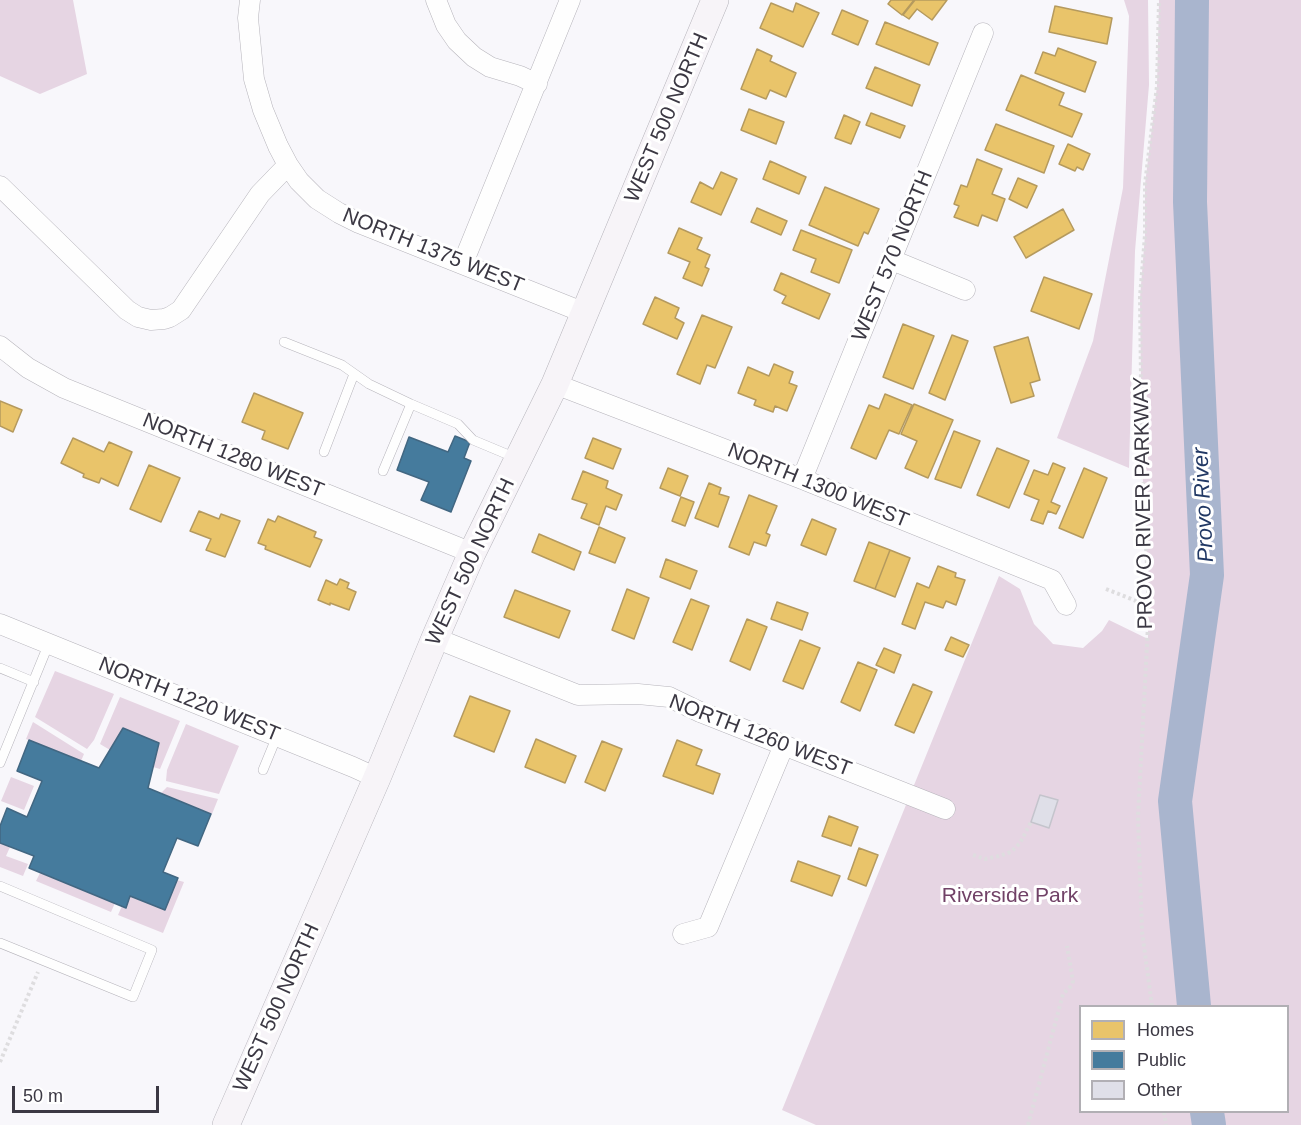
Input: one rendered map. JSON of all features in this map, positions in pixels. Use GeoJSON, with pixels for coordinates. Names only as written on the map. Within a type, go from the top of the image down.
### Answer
{"type":"FeatureCollection","features":[{"type":"Feature","properties":{"kind":"street","name":"NORTH 1375 WEST"},"geometry":{"type":"LineString","coordinates":[[250,0],[248,18],[254,79],[263,110],[288,165],[299,181],[317,199],[339,213],[585,313]]}},
{"type":"Feature","properties":{"kind":"street"},"geometry":{"type":"LineString","coordinates":[[436,0],[446,25],[457,41],[474,57],[490,67],[537,84]]}},
{"type":"Feature","properties":{"kind":"street"},"geometry":{"type":"LineString","coordinates":[[463,263],[570,0]]}},
{"type":"Feature","properties":{"kind":"street","name":"WEST 500 NORTH"},"geometry":{"type":"LineString","coordinates":[[226,1125],[472,553],[555,384],[716,0]]}},
{"type":"Feature","properties":{"kind":"street","name":"WEST 570 NORTH"},"geometry":{"type":"LineString","coordinates":[[802,479],[983,33]]}},
{"type":"Feature","properties":{"kind":"street"},"geometry":{"type":"LineString","coordinates":[[0,186],[127,310],[138,317],[151,320],[170,317],[181,310],[260,194],[288,165]]}},
{"type":"Feature","properties":{"kind":"street"},"geometry":{"type":"LineString","coordinates":[[892,260],[965,290]]}},
{"type":"Feature","properties":{"kind":"street","name":"NORTH 1280 WEST"},"geometry":{"type":"LineString","coordinates":[[0,346],[28,368],[64,388],[472,553]]}},
{"type":"Feature","properties":{"kind":"street","name":"NORTH 1300 WEST"},"geometry":{"type":"LineString","coordinates":[[555,384],[802,479],[1052,580],[1066,605]]}},
{"type":"Feature","properties":{"kind":"street","name":"NORTH 1220 WEST"},"geometry":{"type":"LineString","coordinates":[[0,624],[377,778]]}},
{"type":"Feature","properties":{"kind":"street","name":"NORTH 1260 WEST"},"geometry":{"type":"LineString","coordinates":[[435,638],[578,695],[639,694],[669,697],[700,712],[945,808]]}},
{"type":"Feature","properties":{"kind":"street"},"geometry":{"type":"LineString","coordinates":[[682,934],[708,927],[784,745]]}},
{"type":"Feature","properties":{"kind":"lane"},"geometry":{"type":"LineString","coordinates":[[284,342],[342,365],[369,384],[458,424],[473,440],[518,459]]}},
{"type":"Feature","properties":{"kind":"lane"},"geometry":{"type":"LineString","coordinates":[[324,452],[354,374]]}},
{"type":"Feature","properties":{"kind":"lane"},"geometry":{"type":"LineString","coordinates":[[383,471],[411,404]]}},
{"type":"Feature","properties":{"kind":"lane"},"geometry":{"type":"LineString","coordinates":[[0,764],[49,643]]}},
{"type":"Feature","properties":{"kind":"lane"},"geometry":{"type":"LineString","coordinates":[[0,668],[34,682]]}},
{"type":"Feature","properties":{"kind":"lane"},"geometry":{"type":"LineString","coordinates":[[263,770],[277,736]]}},
{"type":"Feature","properties":{"kind":"lane"},"geometry":{"type":"LineString","coordinates":[[0,886],[152,950],[133,998],[0,943]]}},
{"type":"Feature","properties":{"kind":"path","name":"PROVO RIVER PARKWAY"},"geometry":{"type":"LineString","coordinates":[[1152,1005],[1142,931],[1138,817],[1149,606],[1142,464],[1140,297],[1145,235],[1145,184],[1157,86],[1158,0]]}},
{"type":"Feature","properties":{"kind":"path"},"geometry":{"type":"LineString","coordinates":[[1106,589],[1149,606]]}},
{"type":"Feature","properties":{"kind":"path"},"geometry":{"type":"LineString","coordinates":[[973,855],[985,859],[1011,852],[1020,843],[1031,822]]}},
{"type":"Feature","properties":{"kind":"path"},"geometry":{"type":"LineString","coordinates":[[1028,1125],[1063,994],[1073,981],[1067,946]]}},
{"type":"Feature","properties":{"kind":"path"},"geometry":{"type":"LineString","coordinates":[[0,1062],[43,961]]}},
{"type":"Feature","properties":{"kind":"green space"},"geometry":{"type":"Polygon","coordinates":[[[0,0],[73,0],[87,74],[40,94],[0,76],[0,0]]]}},
{"type":"Feature","properties":{"kind":"green space"},"geometry":{"type":"Polygon","coordinates":[[[1124,0],[1148,0],[1149,85],[1135,251],[1129,468],[1057,438],[1093,341],[1123,188],[1129,16],[1124,0]]]}},
{"type":"Feature","properties":{"kind":"green space","name":"Riverside Park"},"geometry":{"type":"Polygon","coordinates":[[[1159,0],[1301,0],[1301,1125],[816,1125],[782,1110],[999,576],[1020,589],[1034,624],[1053,644],[1083,648],[1102,631],[1109,620],[1148,639],[1148,577],[1142,464],[1140,298],[1145,235],[1145,184],[1157,86],[1159,0]]]}},
{"type":"Feature","properties":{"kind":"green space"},"geometry":{"type":"Polygon","coordinates":[[[55,671],[114,694],[94,740],[87,749],[35,717],[55,671]]]}},
{"type":"Feature","properties":{"kind":"green space"},"geometry":{"type":"Polygon","coordinates":[[[120,697],[180,721],[160,769],[153,767],[123,728],[110,750],[100,744],[120,697]]]}},
{"type":"Feature","properties":{"kind":"green space"},"geometry":{"type":"Polygon","coordinates":[[[33,722],[84,754],[81,761],[26,739],[33,722]]]}},
{"type":"Feature","properties":{"kind":"green space"},"geometry":{"type":"Polygon","coordinates":[[[186,724],[239,746],[219,794],[166,781],[167,770],[186,724]]]}},
{"type":"Feature","properties":{"kind":"green space"},"geometry":{"type":"Polygon","coordinates":[[[11,777],[34,786],[24,810],[1,801],[11,777]]]}},
{"type":"Feature","properties":{"kind":"green space"},"geometry":{"type":"Polygon","coordinates":[[[167,787],[218,799],[212,814],[161,793],[167,787]]]}},
{"type":"Feature","properties":{"kind":"green space"},"geometry":{"type":"Polygon","coordinates":[[[0,843],[10,847],[6,856],[28,864],[23,876],[0,867],[0,843]]]}},
{"type":"Feature","properties":{"kind":"green space"},"geometry":{"type":"Polygon","coordinates":[[[40,873],[115,903],[111,912],[36,881],[40,873]]]}},
{"type":"Feature","properties":{"kind":"green space"},"geometry":{"type":"Polygon","coordinates":[[[177,880],[184,882],[163,933],[118,915],[122,906],[126,907],[130,896],[165,910],[177,880]]]}},
{"type":"Feature","properties":{"kind":"building: Homes"},"geometry":{"type":"Polygon","coordinates":[[[891,0],[914,0],[902,15],[888,4],[891,0]]]}},
{"type":"Feature","properties":{"kind":"building: Homes"},"geometry":{"type":"Polygon","coordinates":[[[915,0],[947,0],[932,20],[917,9],[909,19],[903,15],[915,0]]]}},
{"type":"Feature","properties":{"kind":"building: Homes"},"geometry":{"type":"Polygon","coordinates":[[[771,3],[793,12],[796,3],[819,13],[803,47],[760,28],[771,3]]]}},
{"type":"Feature","properties":{"kind":"building: Homes"},"geometry":{"type":"Polygon","coordinates":[[[1055,6],[1112,18],[1107,44],[1049,32],[1055,6]]]}},
{"type":"Feature","properties":{"kind":"building: Homes"},"geometry":{"type":"Polygon","coordinates":[[[842,10],[868,21],[858,45],[832,34],[842,10]]]}},
{"type":"Feature","properties":{"kind":"building: Homes"},"geometry":{"type":"Polygon","coordinates":[[[885,22],[938,43],[929,65],[876,44],[885,22]]]}},
{"type":"Feature","properties":{"kind":"building: Homes"},"geometry":{"type":"Polygon","coordinates":[[[1058,48],[1096,62],[1085,92],[1035,73],[1043,52],[1055,56],[1058,48]]]}},
{"type":"Feature","properties":{"kind":"building: Homes"},"geometry":{"type":"Polygon","coordinates":[[[757,49],[772,56],[770,61],[796,73],[786,97],[770,90],[766,99],[741,89],[757,49]]]}},
{"type":"Feature","properties":{"kind":"building: Homes"},"geometry":{"type":"Polygon","coordinates":[[[875,67],[920,85],[912,106],[866,88],[875,67]]]}},
{"type":"Feature","properties":{"kind":"building: Homes"},"geometry":{"type":"Polygon","coordinates":[[[1021,75],[1064,93],[1059,105],[1082,114],[1072,137],[1006,110],[1021,75]]]}},
{"type":"Feature","properties":{"kind":"building: Homes"},"geometry":{"type":"Polygon","coordinates":[[[749,109],[784,122],[776,144],[741,130],[749,109]]]}},
{"type":"Feature","properties":{"kind":"building: Homes"},"geometry":{"type":"Polygon","coordinates":[[[871,113],[905,126],[900,138],[866,125],[871,113]]]}},
{"type":"Feature","properties":{"kind":"building: Homes"},"geometry":{"type":"Polygon","coordinates":[[[844,115],[860,122],[851,144],[835,138],[844,115]]]}},
{"type":"Feature","properties":{"kind":"building: Homes"},"geometry":{"type":"Polygon","coordinates":[[[996,124],[1054,146],[1044,173],[985,150],[996,124]]]}},
{"type":"Feature","properties":{"kind":"building: Homes"},"geometry":{"type":"Polygon","coordinates":[[[1068,144],[1090,154],[1083,170],[1077,167],[1075,171],[1059,164],[1068,144]]]}},
{"type":"Feature","properties":{"kind":"building: Homes"},"geometry":{"type":"Polygon","coordinates":[[[977,159],[1002,169],[992,194],[1005,199],[997,221],[982,215],[978,226],[954,217],[959,206],[954,204],[961,185],[967,187],[977,159]]]}},
{"type":"Feature","properties":{"kind":"building: Homes"},"geometry":{"type":"Polygon","coordinates":[[[770,161],[806,177],[799,194],[763,179],[770,161]]]}},
{"type":"Feature","properties":{"kind":"building: Homes"},"geometry":{"type":"Polygon","coordinates":[[[721,172],[737,179],[721,215],[691,202],[700,182],[713,189],[721,172]]]}},
{"type":"Feature","properties":{"kind":"building: Homes"},"geometry":{"type":"Polygon","coordinates":[[[1018,178],[1037,186],[1027,208],[1009,199],[1018,178]]]}},
{"type":"Feature","properties":{"kind":"building: Homes"},"geometry":{"type":"Polygon","coordinates":[[[825,187],[879,209],[868,234],[864,232],[858,246],[809,225],[825,187]]]}},
{"type":"Feature","properties":{"kind":"building: Homes"},"geometry":{"type":"Polygon","coordinates":[[[757,208],[787,221],[781,235],[751,222],[757,208]]]}},
{"type":"Feature","properties":{"kind":"building: Homes"},"geometry":{"type":"Polygon","coordinates":[[[1063,209],[1074,230],[1026,258],[1014,237],[1063,209]]]}},
{"type":"Feature","properties":{"kind":"building: Homes"},"geometry":{"type":"Polygon","coordinates":[[[679,228],[702,238],[697,249],[710,255],[705,267],[709,269],[702,286],[683,278],[690,262],[668,253],[679,228]]]}},
{"type":"Feature","properties":{"kind":"building: Homes"},"geometry":{"type":"Polygon","coordinates":[[[801,230],[852,250],[839,283],[811,272],[816,259],[793,250],[801,230]]]}},
{"type":"Feature","properties":{"kind":"building: Homes"},"geometry":{"type":"Polygon","coordinates":[[[781,273],[830,294],[819,319],[782,303],[786,296],[774,290],[781,273]]]}},
{"type":"Feature","properties":{"kind":"building: Homes"},"geometry":{"type":"Polygon","coordinates":[[[1044,277],[1092,294],[1079,329],[1031,311],[1044,277]]]}},
{"type":"Feature","properties":{"kind":"building: Homes"},"geometry":{"type":"Polygon","coordinates":[[[655,297],[679,308],[675,318],[684,323],[677,339],[643,324],[655,297]]]}},
{"type":"Feature","properties":{"kind":"building: Homes"},"geometry":{"type":"Polygon","coordinates":[[[702,315],[732,327],[715,368],[707,365],[700,384],[677,374],[702,315]]]}},
{"type":"Feature","properties":{"kind":"building: Homes"},"geometry":{"type":"Polygon","coordinates":[[[903,324],[934,336],[913,389],[883,377],[903,324]]]}},
{"type":"Feature","properties":{"kind":"building: Homes"},"geometry":{"type":"Polygon","coordinates":[[[952,335],[968,341],[945,400],[929,393],[952,335]]]}},
{"type":"Feature","properties":{"kind":"building: Homes"},"geometry":{"type":"Polygon","coordinates":[[[1028,337],[1040,380],[1030,383],[1034,396],[1011,403],[994,347],[1028,337]]]}},
{"type":"Feature","properties":{"kind":"building: Homes"},"geometry":{"type":"Polygon","coordinates":[[[774,364],[793,372],[789,383],[797,386],[787,411],[775,406],[773,412],[754,405],[756,400],[738,393],[748,367],[769,376],[774,364]]]}},
{"type":"Feature","properties":{"kind":"building: Homes"},"geometry":{"type":"Polygon","coordinates":[[[254,393],[303,413],[288,449],[262,439],[265,431],[242,422],[254,393]]]}},
{"type":"Feature","properties":{"kind":"building: Homes"},"geometry":{"type":"Polygon","coordinates":[[[885,394],[912,405],[899,434],[889,430],[876,459],[851,448],[869,405],[879,409],[885,394]]]}},
{"type":"Feature","properties":{"kind":"building: Homes"},"geometry":{"type":"Polygon","coordinates":[[[0,401],[22,410],[13,432],[0,426],[0,401]]]}},
{"type":"Feature","properties":{"kind":"building: Homes"},"geometry":{"type":"Polygon","coordinates":[[[914,404],[953,420],[928,478],[905,468],[917,441],[901,434],[914,404]]]}},
{"type":"Feature","properties":{"kind":"building: Homes"},"geometry":{"type":"Polygon","coordinates":[[[954,431],[980,441],[961,488],[935,479],[954,431]]]}},
{"type":"Feature","properties":{"kind":"building: Homes"},"geometry":{"type":"Polygon","coordinates":[[[73,438],[104,452],[109,442],[132,452],[118,486],[101,478],[99,483],[83,477],[84,474],[61,463],[73,438]]]}},
{"type":"Feature","properties":{"kind":"building: Homes"},"geometry":{"type":"Polygon","coordinates":[[[593,438],[621,449],[613,469],[585,458],[593,438]]]}},
{"type":"Feature","properties":{"kind":"building: Homes"},"geometry":{"type":"Polygon","coordinates":[[[997,448],[1029,461],[1009,508],[977,495],[997,448]]]}},
{"type":"Feature","properties":{"kind":"building: Homes"},"geometry":{"type":"Polygon","coordinates":[[[1053,463],[1065,468],[1051,502],[1060,506],[1056,514],[1048,511],[1043,524],[1031,520],[1039,500],[1024,494],[1034,470],[1048,475],[1053,463]]]}},
{"type":"Feature","properties":{"kind":"building: Homes"},"geometry":{"type":"Polygon","coordinates":[[[149,465],[180,478],[161,522],[130,509],[149,465]]]}},
{"type":"Feature","properties":{"kind":"building: Homes"},"geometry":{"type":"Polygon","coordinates":[[[668,468],[688,476],[680,496],[660,488],[668,468]]]}},
{"type":"Feature","properties":{"kind":"building: Homes"},"geometry":{"type":"Polygon","coordinates":[[[1084,468],[1107,478],[1083,538],[1059,528],[1084,468]]]}},
{"type":"Feature","properties":{"kind":"building: Homes"},"geometry":{"type":"Polygon","coordinates":[[[583,471],[608,481],[606,488],[622,495],[616,510],[606,506],[599,525],[581,518],[587,504],[572,499],[583,471]]]}},
{"type":"Feature","properties":{"kind":"building: Homes"},"geometry":{"type":"Polygon","coordinates":[[[709,483],[721,488],[719,494],[729,497],[718,527],[695,518],[709,483]]]}},
{"type":"Feature","properties":{"kind":"building: Homes"},"geometry":{"type":"Polygon","coordinates":[[[749,495],[777,506],[766,533],[770,535],[766,546],[754,542],[749,555],[729,547],[749,495]]]}},
{"type":"Feature","properties":{"kind":"building: Homes"},"geometry":{"type":"Polygon","coordinates":[[[681,497],[694,502],[685,526],[672,521],[681,497]]]}},
{"type":"Feature","properties":{"kind":"building: Homes"},"geometry":{"type":"Polygon","coordinates":[[[199,511],[219,519],[221,514],[240,521],[225,557],[206,550],[211,539],[190,531],[199,511]]]}},
{"type":"Feature","properties":{"kind":"building: Homes"},"geometry":{"type":"Polygon","coordinates":[[[278,516],[316,532],[314,537],[322,540],[310,567],[265,549],[266,546],[258,543],[268,519],[275,522],[278,516]]]}},
{"type":"Feature","properties":{"kind":"building: Homes"},"geometry":{"type":"Polygon","coordinates":[[[812,519],[836,529],[826,555],[801,545],[812,519]]]}},
{"type":"Feature","properties":{"kind":"building: Homes"},"geometry":{"type":"Polygon","coordinates":[[[599,527],[625,538],[615,563],[589,553],[599,527]]]}},
{"type":"Feature","properties":{"kind":"building: Homes"},"geometry":{"type":"Polygon","coordinates":[[[539,534],[581,552],[574,570],[532,552],[539,534]]]}},
{"type":"Feature","properties":{"kind":"building: Homes"},"geometry":{"type":"Polygon","coordinates":[[[869,542],[890,550],[875,589],[854,581],[869,542]]]}},
{"type":"Feature","properties":{"kind":"building: Homes"},"geometry":{"type":"Polygon","coordinates":[[[890,550],[910,558],[895,597],[875,589],[890,550]]]}},
{"type":"Feature","properties":{"kind":"building: Homes"},"geometry":{"type":"Polygon","coordinates":[[[666,559],[697,571],[690,589],[660,577],[666,559]]]}},
{"type":"Feature","properties":{"kind":"building: Homes"},"geometry":{"type":"Polygon","coordinates":[[[938,566],[956,573],[955,577],[965,580],[956,605],[946,601],[943,608],[925,602],[915,629],[902,624],[917,583],[929,588],[938,566]]]}},
{"type":"Feature","properties":{"kind":"building: Homes"},"geometry":{"type":"Polygon","coordinates":[[[340,579],[349,583],[347,588],[356,592],[349,610],[318,600],[326,580],[337,585],[340,579]]]}},
{"type":"Feature","properties":{"kind":"building: Homes"},"geometry":{"type":"Polygon","coordinates":[[[627,589],[649,598],[634,639],[612,630],[627,589]]]}},
{"type":"Feature","properties":{"kind":"building: Homes"},"geometry":{"type":"Polygon","coordinates":[[[515,590],[570,611],[559,638],[504,617],[515,590]]]}},
{"type":"Feature","properties":{"kind":"building: Homes"},"geometry":{"type":"Polygon","coordinates":[[[691,599],[709,606],[692,650],[673,642],[691,599]]]}},
{"type":"Feature","properties":{"kind":"building: Homes"},"geometry":{"type":"Polygon","coordinates":[[[777,602],[808,613],[802,630],[771,619],[777,602]]]}},
{"type":"Feature","properties":{"kind":"building: Homes"},"geometry":{"type":"Polygon","coordinates":[[[747,619],[767,627],[750,670],[730,661],[747,619]]]}},
{"type":"Feature","properties":{"kind":"building: Homes"},"geometry":{"type":"Polygon","coordinates":[[[951,637],[969,645],[963,657],[945,650],[951,637]]]}},
{"type":"Feature","properties":{"kind":"building: Homes"},"geometry":{"type":"Polygon","coordinates":[[[800,640],[820,648],[803,689],[783,681],[800,640]]]}},
{"type":"Feature","properties":{"kind":"building: Homes"},"geometry":{"type":"Polygon","coordinates":[[[884,648],[901,655],[894,673],[876,665],[884,648]]]}},
{"type":"Feature","properties":{"kind":"building: Homes"},"geometry":{"type":"Polygon","coordinates":[[[858,662],[877,670],[860,711],[841,702],[858,662]]]}},
{"type":"Feature","properties":{"kind":"building: Homes"},"geometry":{"type":"Polygon","coordinates":[[[913,684],[932,692],[914,733],[895,725],[913,684]]]}},
{"type":"Feature","properties":{"kind":"building: Homes"},"geometry":{"type":"Polygon","coordinates":[[[470,696],[510,711],[494,752],[454,736],[470,696]]]}},
{"type":"Feature","properties":{"kind":"building: Homes"},"geometry":{"type":"Polygon","coordinates":[[[536,739],[576,756],[565,783],[525,767],[536,739]]]}},
{"type":"Feature","properties":{"kind":"building: Homes"},"geometry":{"type":"Polygon","coordinates":[[[677,740],[702,750],[696,765],[720,774],[713,794],[663,776],[677,740]]]}},
{"type":"Feature","properties":{"kind":"building: Homes"},"geometry":{"type":"Polygon","coordinates":[[[602,741],[622,749],[605,791],[585,782],[602,741]]]}},
{"type":"Feature","properties":{"kind":"building: Homes"},"geometry":{"type":"Polygon","coordinates":[[[829,816],[858,827],[851,846],[822,836],[829,816]]]}},
{"type":"Feature","properties":{"kind":"building: Homes"},"geometry":{"type":"Polygon","coordinates":[[[859,848],[878,855],[866,886],[848,879],[859,848]]]}},
{"type":"Feature","properties":{"kind":"building: Homes"},"geometry":{"type":"Polygon","coordinates":[[[798,861],[840,876],[832,896],[791,881],[798,861]]]}},
{"type":"Feature","properties":{"kind":"building: Public"},"geometry":{"type":"Polygon","coordinates":[[[455,436],[470,442],[464,458],[471,461],[451,512],[421,500],[429,482],[397,470],[409,437],[448,452],[455,436]]]}},
{"type":"Feature","properties":{"kind":"building: Public"},"geometry":{"type":"Polygon","coordinates":[[[123,728],[159,743],[148,788],[211,814],[198,846],[177,838],[163,872],[178,878],[165,910],[130,896],[126,908],[29,868],[34,856],[0,843],[0,826],[7,808],[27,817],[42,781],[17,771],[29,740],[99,768],[123,728]]]}},
{"type":"Feature","properties":{"kind":"building: Other"},"geometry":{"type":"Polygon","coordinates":[[[1040,795],[1058,800],[1049,828],[1031,822],[1040,795]]]}},
{"type":"Feature","properties":{"kind":"waterway","name":"Provo River"},"geometry":{"type":"LineString","coordinates":[[1192,0],[1190,202],[1207,575],[1175,801],[1194,1005]]}},
{"type":"Feature","properties":{"kind":"waterway","name":"Provo River"},"geometry":{"type":"LineString","coordinates":[[1207,1113],[1209,1125]]}}]}
